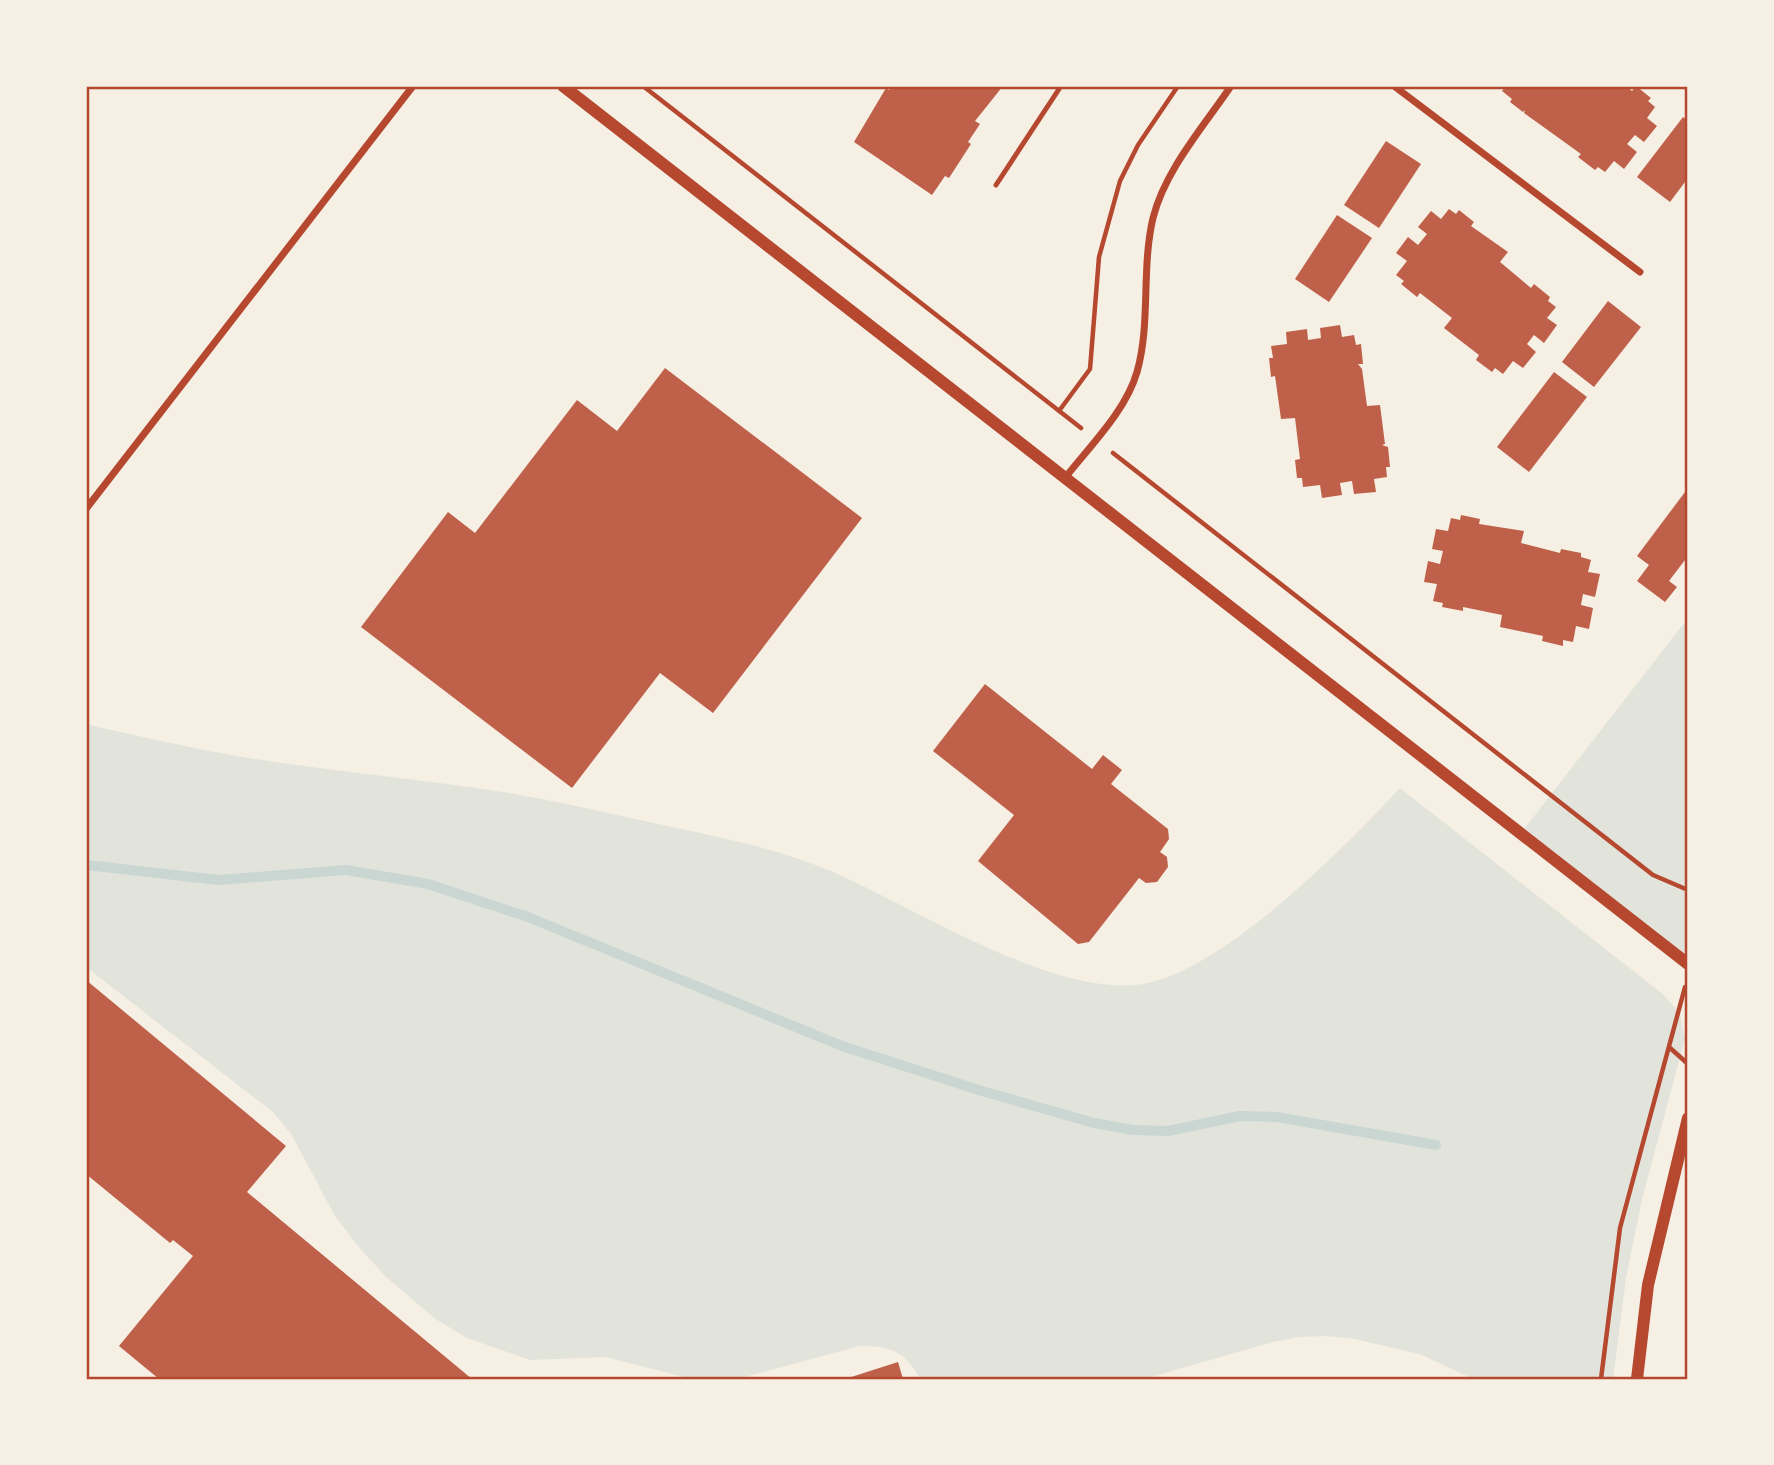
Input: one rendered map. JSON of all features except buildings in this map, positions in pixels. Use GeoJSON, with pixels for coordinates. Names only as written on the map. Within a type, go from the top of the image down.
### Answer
{"type":"FeatureCollection","features":[{"type":"Feature","properties":{"kind":"street"},"geometry":{"type":"LineString","coordinates":[[86,509],[413,86]]}},
{"type":"Feature","properties":{"kind":"street"},"geometry":{"type":"LineString","coordinates":[[563,86],[1688,964]]}},
{"type":"Feature","properties":{"kind":"street"},"geometry":{"type":"LineString","coordinates":[[1065,478],[1122,402],[1136,374],[1141,349],[1146,259],[1153,216],[1172,175],[1231,86]]}},
{"type":"Feature","properties":{"kind":"street"},"geometry":{"type":"LineString","coordinates":[[1394,86],[1640,272]]}},
{"type":"Feature","properties":{"kind":"street"},"geometry":{"type":"LineString","coordinates":[[1637,1379],[1648,1285],[1688,1118]]}},
{"type":"Feature","properties":{"kind":"lane"},"geometry":{"type":"LineString","coordinates":[[996,185],[1061,86]]}},
{"type":"Feature","properties":{"kind":"path"},"geometry":{"type":"LineString","coordinates":[[643,86],[1653,875],[1688,890]]}},
{"type":"Feature","properties":{"kind":"path"},"geometry":{"type":"LineString","coordinates":[[1059,411],[1090,369],[1100,257],[1120,181],[1138,145],[1178,86]]}},
{"type":"Feature","properties":{"kind":"path"},"geometry":{"type":"LineString","coordinates":[[1601,1379],[1620,1228],[1688,978]]}},
{"type":"Feature","properties":{"kind":"path"},"geometry":{"type":"LineString","coordinates":[[1669,1047],[1688,1064]]}},
{"type":"Feature","properties":{"kind":"shaded area"},"geometry":{"type":"Polygon","coordinates":[[[1688,618],[1688,964],[1521,833],[1688,618]]]}},
{"type":"Feature","properties":{"kind":"shaded area"},"geometry":{"type":"Polygon","coordinates":[[[86,724],[245,757],[527,796],[744,843],[835,873],[1022,962],[1061,976],[1099,984],[1134,985],[1167,977],[1202,960],[1239,936],[1313,875],[1400,788],[1664,995],[1680,1014],[1685,1039],[1642,1199],[1626,1278],[1613,1379],[1474,1379],[1419,1354],[1355,1339],[1326,1336],[1273,1342],[1144,1379],[920,1379],[909,1362],[896,1352],[880,1347],[860,1346],[737,1379],[692,1379],[605,1357],[530,1360],[467,1338],[434,1318],[385,1276],[358,1246],[335,1216],[291,1134],[274,1113],[86,967],[86,724]]]}},
{"type":"Feature","properties":{"kind":"waterway"},"geometry":{"type":"LineString","coordinates":[[86,865],[219,880],[346,870],[428,884],[528,917],[842,1046],[982,1091],[1094,1123],[1133,1130],[1168,1131],[1240,1116],[1277,1117],[1436,1145]]}}]}
